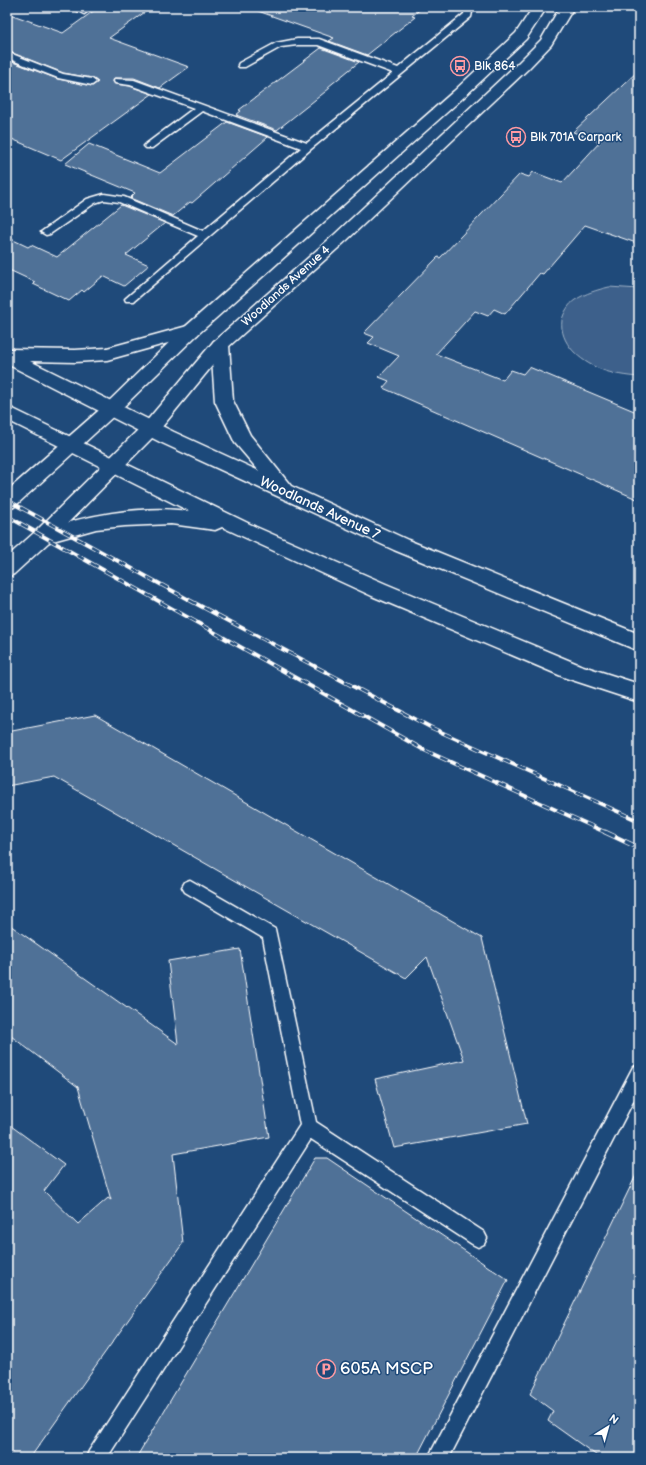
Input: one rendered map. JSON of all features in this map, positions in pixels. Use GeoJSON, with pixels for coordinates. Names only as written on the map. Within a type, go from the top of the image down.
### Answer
{"type":"FeatureCollection","features":[{"type":"Feature","properties":{"kind":"main road"},"geometry":{"type":"LineString","coordinates":[[7,502],[111,409],[191,332],[459,94],[521,36],[540,7]]}},
{"type":"Feature","properties":{"kind":"main road","name":"Woodlands Avenue 4"},"geometry":{"type":"LineString","coordinates":[[7,569],[42,537],[151,428],[220,345],[304,271],[523,66],[546,42],[567,7]]}},
{"type":"Feature","properties":{"kind":"main road"},"geometry":{"type":"LineString","coordinates":[[7,356],[75,356],[107,354],[191,332]]}},
{"type":"Feature","properties":{"kind":"main road"},"geometry":{"type":"LineString","coordinates":[[220,345],[224,401],[242,438],[287,493]]}},
{"type":"Feature","properties":{"kind":"main road","name":"Woodlands Avenue 7"},"geometry":{"type":"LineString","coordinates":[[7,356],[111,409],[287,493],[401,545],[639,644]]}},
{"type":"Feature","properties":{"kind":"main road"},"geometry":{"type":"LineString","coordinates":[[7,412],[249,532],[379,590],[574,672],[639,693]]}},
{"type":"Feature","properties":{"kind":"main road"},"geometry":{"type":"LineString","coordinates":[[42,537],[95,522],[167,517],[205,520],[249,532]]}},
{"type":"Feature","properties":{"kind":"lane"},"geometry":{"type":"LineString","coordinates":[[73,7],[84,11]]}},
{"type":"Feature","properties":{"kind":"lane"},"geometry":{"type":"LineString","coordinates":[[130,298],[308,147],[468,15],[469,7]]}},
{"type":"Feature","properties":{"kind":"lane"},"geometry":{"type":"LineString","coordinates":[[242,65],[279,45],[297,42],[319,42],[399,72]]}},
{"type":"Feature","properties":{"kind":"lane"},"geometry":{"type":"LineString","coordinates":[[7,55],[61,76],[92,82]]}},
{"type":"Feature","properties":{"kind":"lane"},"geometry":{"type":"LineString","coordinates":[[118,81],[131,82],[308,147]]}},
{"type":"Feature","properties":{"kind":"lane"},"geometry":{"type":"LineString","coordinates":[[149,146],[200,108]]}},
{"type":"Feature","properties":{"kind":"lane"},"geometry":{"type":"LineString","coordinates":[[46,232],[91,200],[104,197],[121,199],[204,235]]}},
{"type":"Feature","properties":{"kind":"lane"},"geometry":{"type":"LineString","coordinates":[[96,1458],[309,1127],[270,934],[190,887]]}},
{"type":"Feature","properties":{"kind":"lane"},"geometry":{"type":"LineString","coordinates":[[438,1458],[639,1073]]}},
{"type":"Feature","properties":{"kind":"lane"},"geometry":{"type":"LineString","coordinates":[[309,1127],[478,1238]]}},
{"type":"Feature","properties":{"kind":"shaded area"},"geometry":{"type":"Polygon","coordinates":[[[609,287],[639,289],[639,377],[605,371],[593,366],[572,350],[567,344],[564,336],[562,320],[565,311],[571,304],[575,300],[587,294],[609,287]]]}},
{"type":"Feature","properties":{"kind":"building"},"geometry":{"type":"Polygon","coordinates":[[[99,7],[152,7],[109,38],[189,67],[160,88],[134,78],[114,78],[113,82],[115,84],[130,86],[152,94],[61,160],[7,137],[7,60],[58,79],[92,86],[98,82],[92,78],[63,73],[7,51],[7,13],[63,33],[99,7]]]}},
{"type":"Feature","properties":{"kind":"building"},"geometry":{"type":"Polygon","coordinates":[[[258,7],[423,7],[412,16],[415,17],[367,55],[329,41],[334,38],[258,11],[258,7]]]}},
{"type":"Feature","properties":{"kind":"building"},"geometry":{"type":"Polygon","coordinates":[[[321,48],[359,62],[328,87],[330,88],[277,130],[236,115],[241,111],[239,110],[321,48]]]}},
{"type":"Feature","properties":{"kind":"building"},"geometry":{"type":"Polygon","coordinates":[[[639,70],[639,244],[585,225],[543,274],[540,273],[505,314],[494,309],[488,316],[475,311],[436,354],[503,380],[511,370],[523,374],[529,367],[639,413],[639,500],[383,388],[389,381],[379,377],[399,356],[368,343],[374,337],[364,333],[438,257],[440,258],[520,174],[529,177],[533,172],[562,183],[600,142],[573,132],[639,70]]]}},
{"type":"Feature","properties":{"kind":"building"},"geometry":{"type":"Polygon","coordinates":[[[227,122],[268,137],[192,203],[190,202],[173,216],[130,198],[135,193],[65,164],[89,144],[160,173],[227,122]]]}},
{"type":"Feature","properties":{"kind":"building"},"geometry":{"type":"Polygon","coordinates":[[[121,205],[165,223],[126,255],[149,265],[124,286],[103,276],[84,292],[82,290],[69,301],[33,284],[35,282],[7,269],[7,237],[28,247],[31,245],[57,257],[121,205]]]}},
{"type":"Feature","properties":{"kind":"building"},"geometry":{"type":"Polygon","coordinates":[[[95,715],[482,938],[527,1124],[394,1148],[375,1079],[464,1060],[427,957],[406,978],[54,777],[7,786],[7,732],[95,715]]]}},
{"type":"Feature","properties":{"kind":"building"},"geometry":{"type":"Polygon","coordinates":[[[7,923],[178,1044],[168,961],[240,949],[269,1137],[173,1154],[183,1243],[30,1458],[7,1458],[7,1123],[64,1165],[44,1191],[78,1224],[108,1198],[111,1200],[78,1087],[7,1033],[7,923]]]}},
{"type":"Feature","properties":{"kind":"building","name":"605A MSCP"},"geometry":{"type":"Polygon","coordinates":[[[315,1158],[327,1158],[508,1280],[416,1458],[136,1458],[315,1158]]]}},
{"type":"Feature","properties":{"kind":"building"},"geometry":{"type":"Polygon","coordinates":[[[639,1169],[639,1458],[600,1458],[548,1421],[553,1411],[530,1394],[639,1169]]]}},
{"type":"Feature","properties":{"kind":"railway"},"geometry":{"type":"LineString","coordinates":[[7,500],[191,601],[432,728],[639,821]]}},
{"type":"Feature","properties":{"kind":"railway"},"geometry":{"type":"LineString","coordinates":[[7,516],[424,750],[607,833]]}},
{"type":"Feature","properties":{"kind":"railway"},"geometry":{"type":"LineString","coordinates":[[605,832],[639,848]]}},
{"type":"Feature","properties":{"kind":"place","name":"Blk 864"},"geometry":{"type":"Point","coordinates":[460,66]}},
{"type":"Feature","properties":{"kind":"place","name":"Blk 701A Carpark"},"geometry":{"type":"Point","coordinates":[516,137]}},
{"type":"Feature","properties":{"kind":"place","name":"605A MSCP"},"geometry":{"type":"Point","coordinates":[326,1369]}}]}
